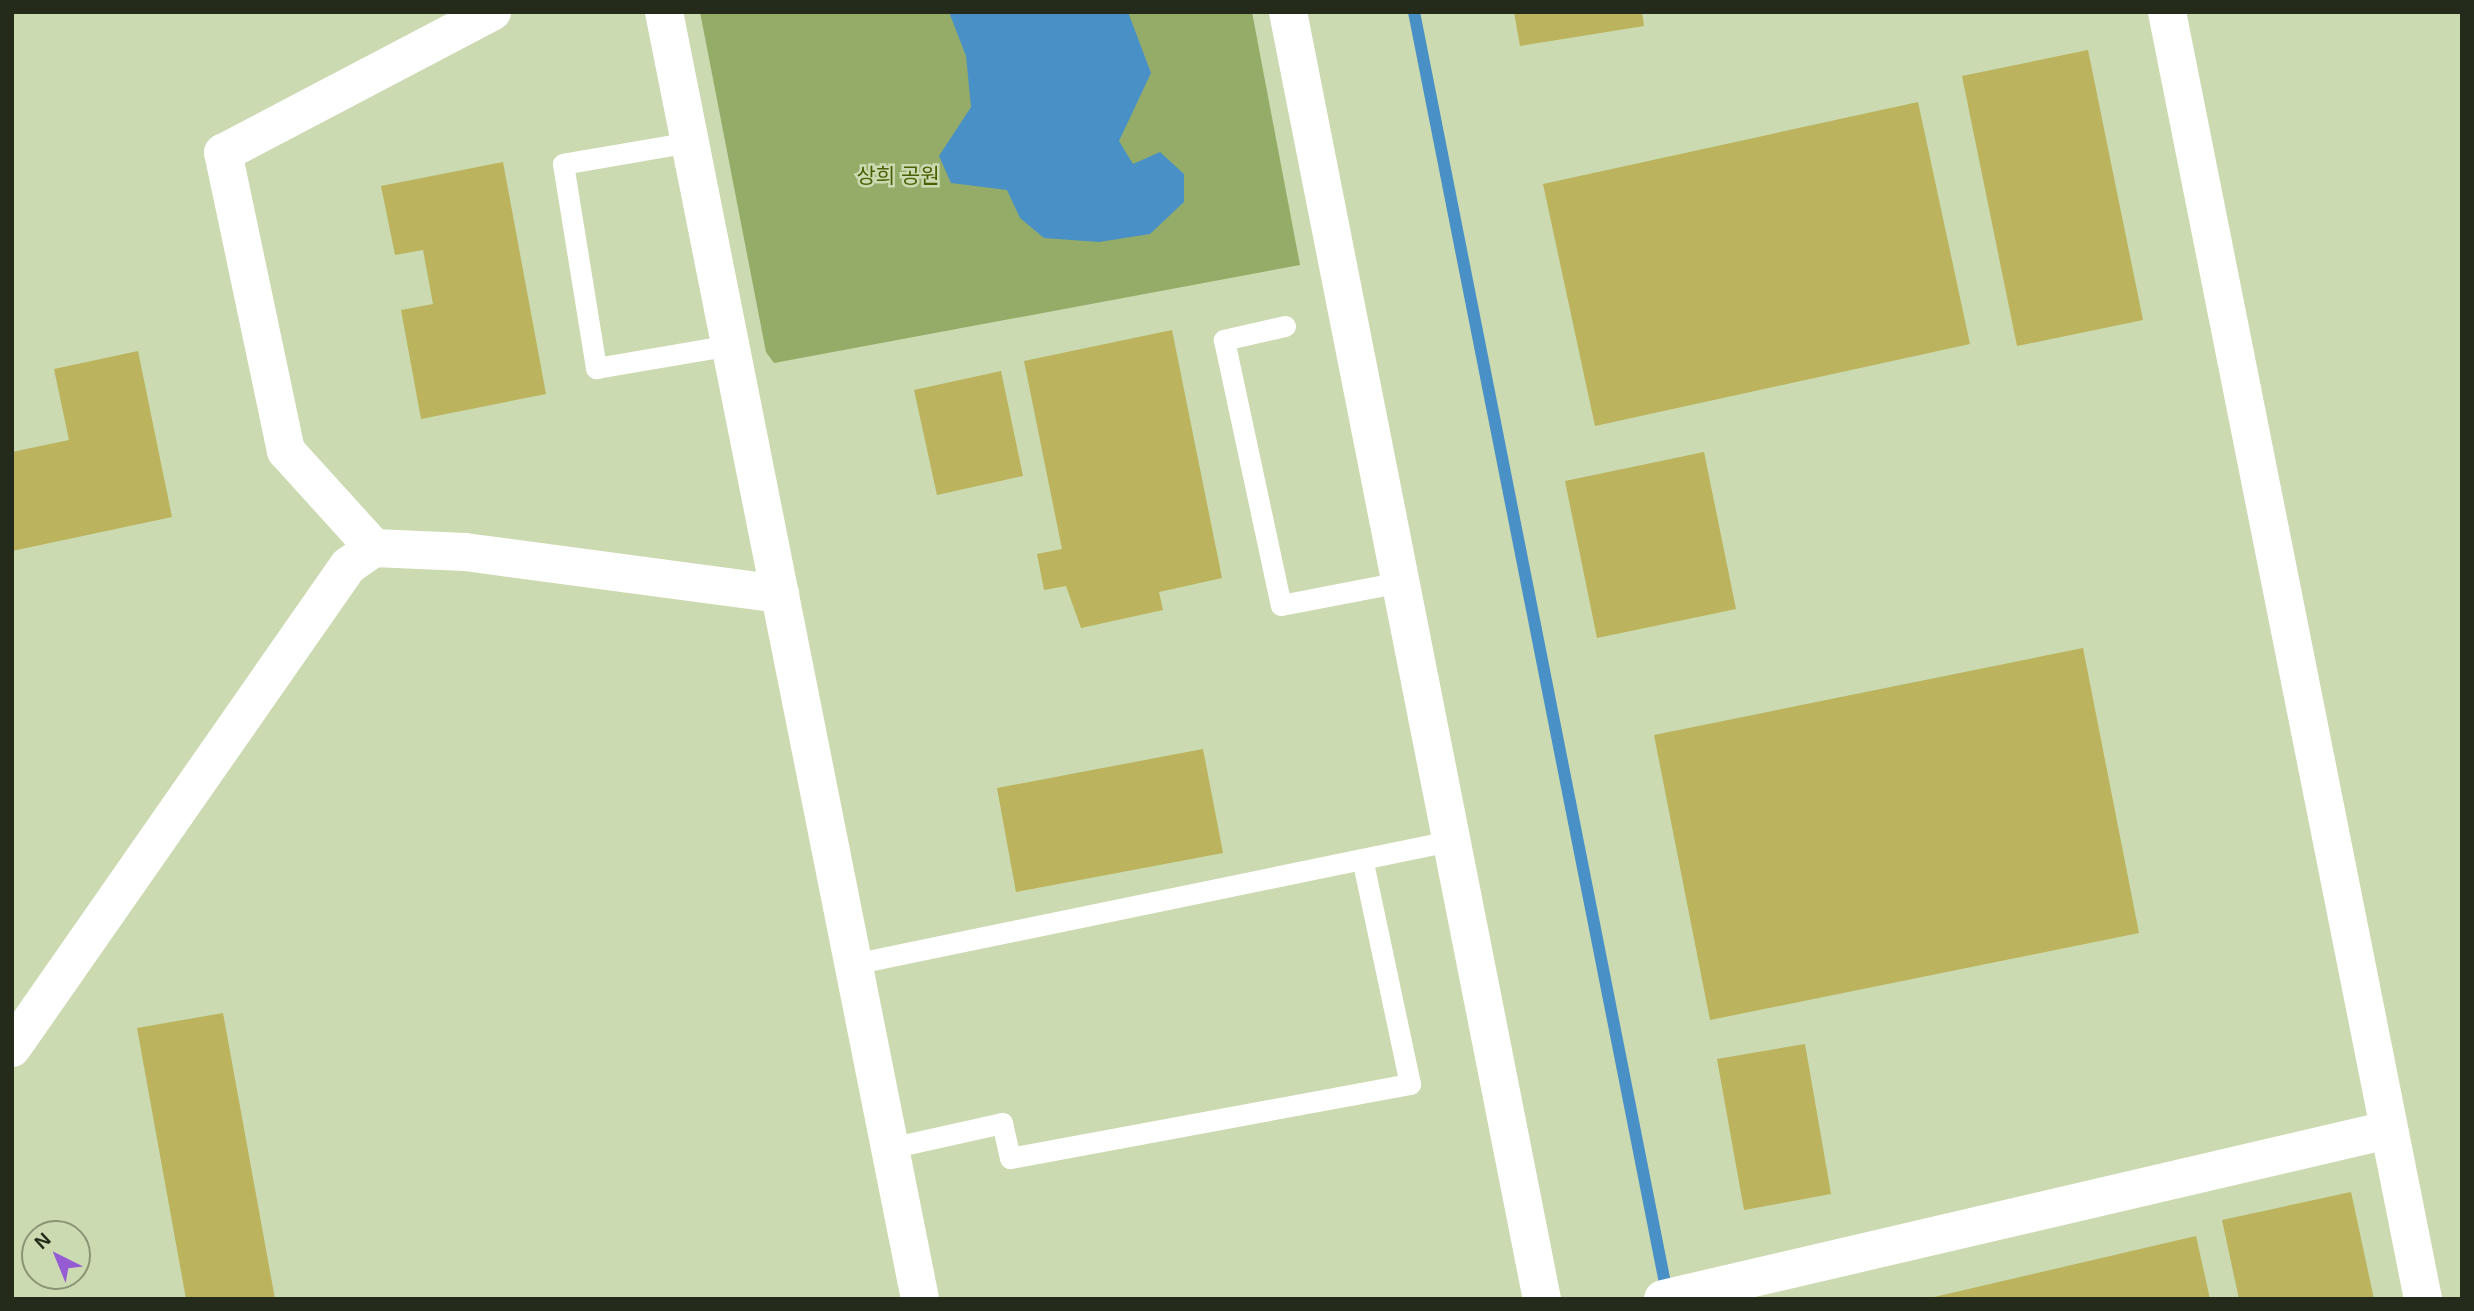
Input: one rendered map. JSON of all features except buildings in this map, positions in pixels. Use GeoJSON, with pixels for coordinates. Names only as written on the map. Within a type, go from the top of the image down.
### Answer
{"type":"FeatureCollection","features":[{"type":"Feature","properties":{"kind":"street"},"geometry":{"type":"LineString","coordinates":[[374,548],[286,451],[223,153],[492,12]]}},
{"type":"Feature","properties":{"kind":"street"},"geometry":{"type":"LineString","coordinates":[[664,12],[920,1299]]}},
{"type":"Feature","properties":{"kind":"street"},"geometry":{"type":"LineString","coordinates":[[1288,12],[1449,841],[1542,1299]]}},
{"type":"Feature","properties":{"kind":"street"},"geometry":{"type":"LineString","coordinates":[[2167,12],[2423,1299]]}},
{"type":"Feature","properties":{"kind":"street"},"geometry":{"type":"LineString","coordinates":[[12,1048],[348,566],[374,548],[465,552],[780,594]]}},
{"type":"Feature","properties":{"kind":"street"},"geometry":{"type":"LineString","coordinates":[[1663,1299],[2388,1130]]}},
{"type":"Feature","properties":{"kind":"lane"},"geometry":{"type":"LineString","coordinates":[[690,142],[563,164],[596,368],[730,345]]}},
{"type":"Feature","properties":{"kind":"lane"},"geometry":{"type":"LineString","coordinates":[[1285,326],[1224,340],[1281,605],[1400,582]]}},
{"type":"Feature","properties":{"kind":"lane"},"geometry":{"type":"LineString","coordinates":[[853,964],[1449,841]]}},
{"type":"Feature","properties":{"kind":"lane"},"geometry":{"type":"LineString","coordinates":[[890,1149],[1002,1123],[1010,1158],[1409,1084],[1362,859]]}},
{"type":"Feature","properties":{"kind":"green space","name":"상희 공원"},"geometry":{"type":"Polygon","coordinates":[[[700,12],[1252,12],[1300,265],[774,363],[766,352],[700,12]]]}},
{"type":"Feature","properties":{"kind":"water"},"geometry":{"type":"Polygon","coordinates":[[[949,12],[1128,12],[1151,73],[1119,141],[1133,164],[1160,152],[1184,174],[1184,202],[1150,234],[1099,242],[1044,238],[1020,218],[1007,190],[951,183],[939,156],[971,107],[966,56],[949,12]]]}},
{"type":"Feature","properties":{"kind":"waterway"},"geometry":{"type":"LineString","coordinates":[[1414,12],[1667,1293]]}}]}
